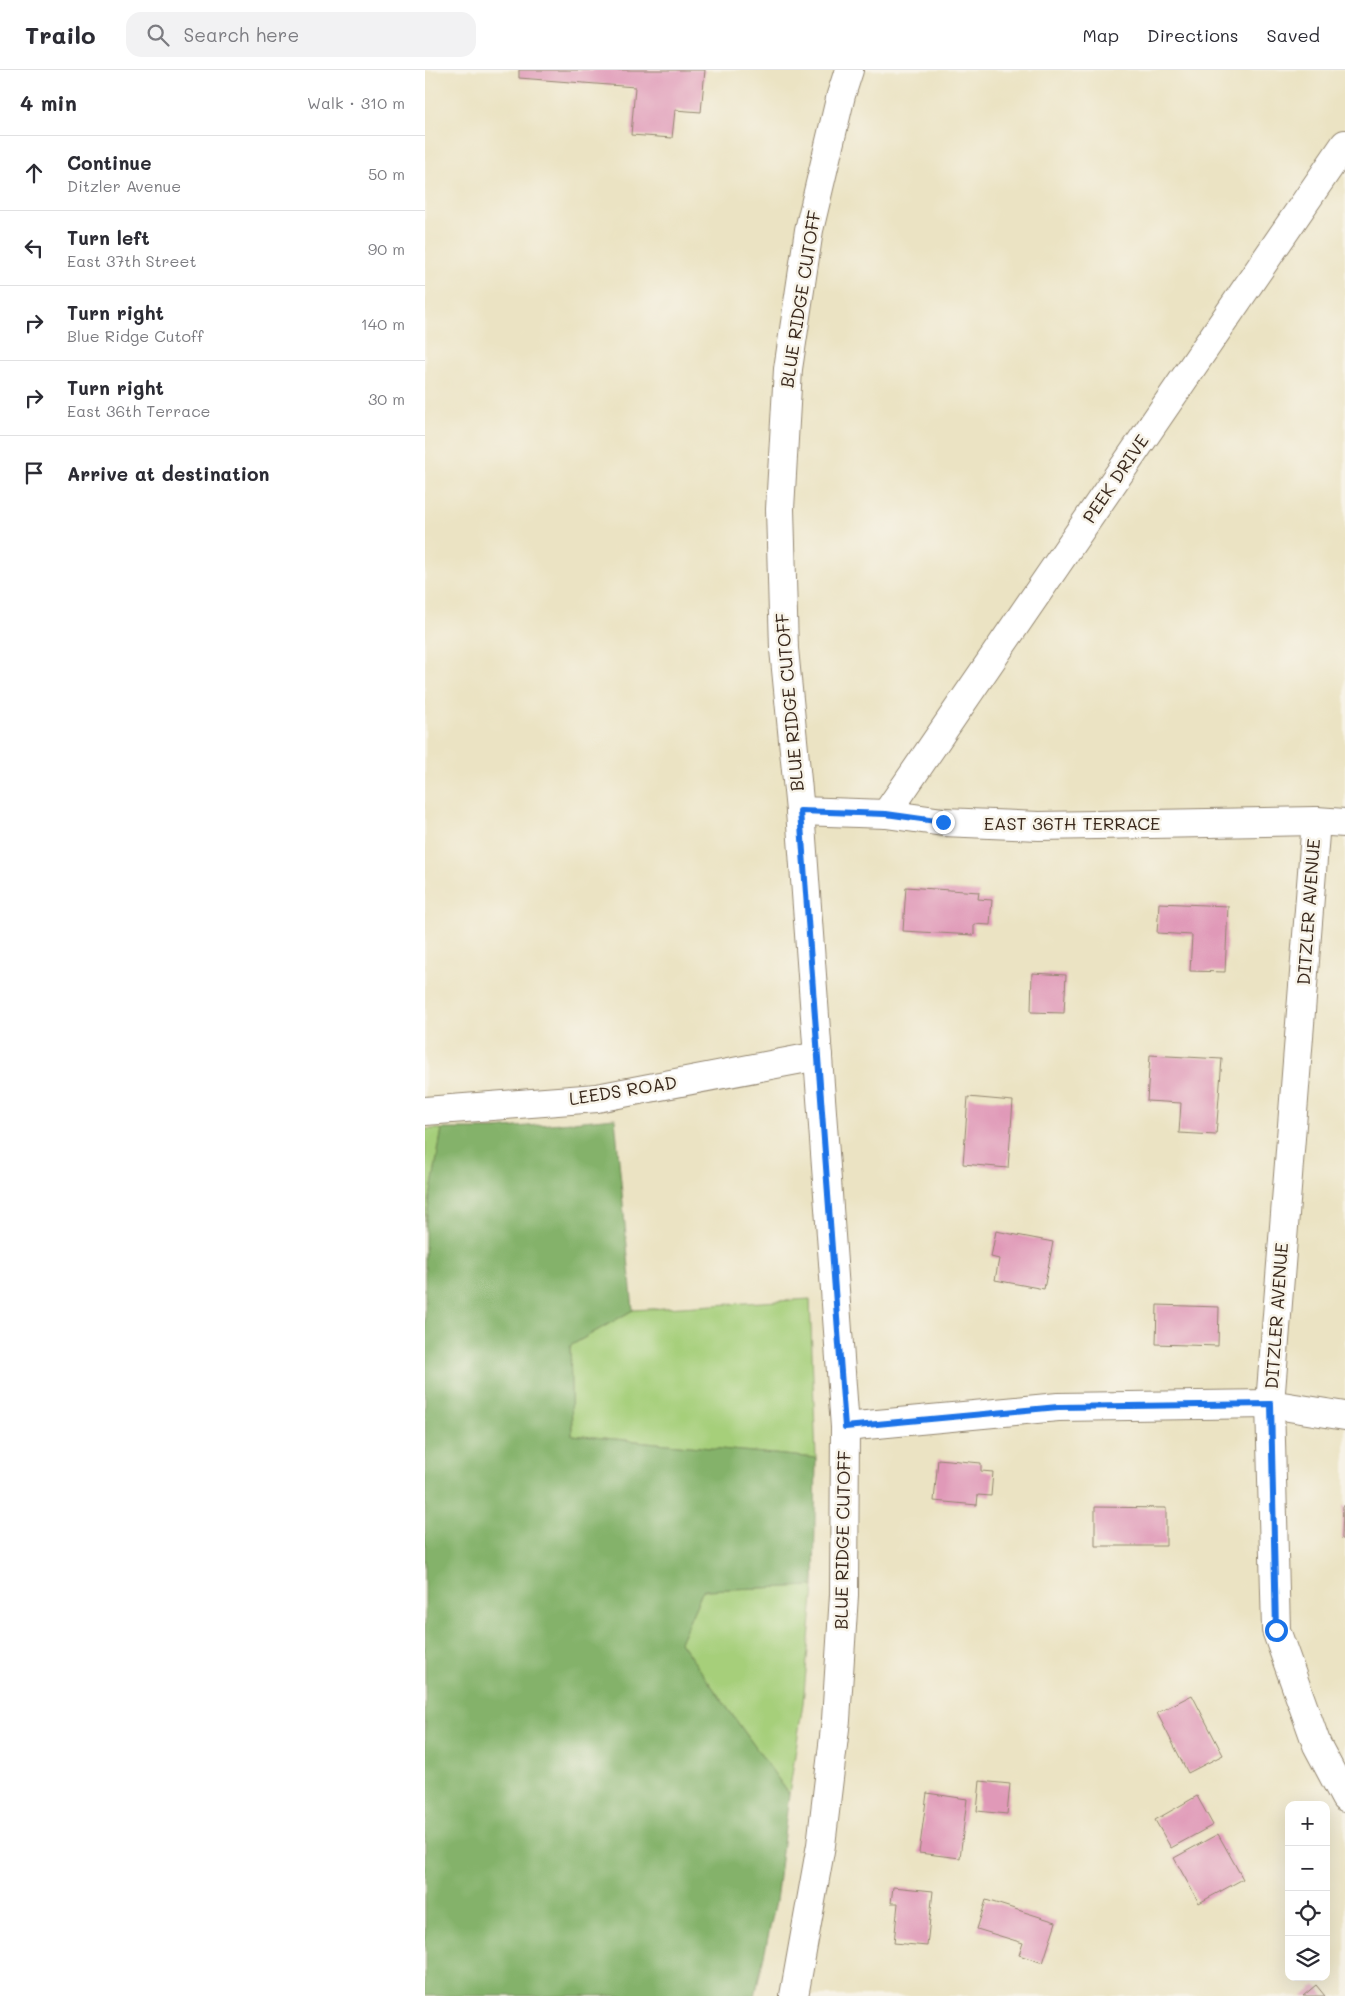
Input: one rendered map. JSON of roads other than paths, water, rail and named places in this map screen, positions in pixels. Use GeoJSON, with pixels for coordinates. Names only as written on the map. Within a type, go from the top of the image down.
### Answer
{"type":"FeatureCollection","features":[{"type":"Feature","properties":{"kind":"street","name":"BLUE RIDGE CUTOFF"},"geometry":{"type":"LineString","coordinates":[[794,1996],[821,1845],[836,1720],[844,1595],[845,1427],[800,811],[783,649],[780,509],[788,369],[809,230],[841,94],[849,70]]}},
{"type":"Feature","properties":{"kind":"street","name":"PEEK DRIVE"},"geometry":{"type":"LineString","coordinates":[[886,814],[1345,144]]}},
{"type":"Feature","properties":{"kind":"street","name":"EAST 36TH TERRACE"},"geometry":{"type":"LineString","coordinates":[[800,811],[886,814],[943,822],[1039,826],[1316,821],[1345,823]]}},
{"type":"Feature","properties":{"kind":"street","name":"DITZLER AVENUE"},"geometry":{"type":"LineString","coordinates":[[1316,821],[1271,1404],[1276,1630],[1317,1745],[1345,1798]]}},
{"type":"Feature","properties":{"kind":"street","name":"LEEDS ROAD"},"geometry":{"type":"LineString","coordinates":[[425,1111],[597,1098],[818,1056]]}},
{"type":"Feature","properties":{"kind":"street"},"geometry":{"type":"LineString","coordinates":[[845,1427],[1058,1407],[1271,1404],[1345,1416]]}}]}
